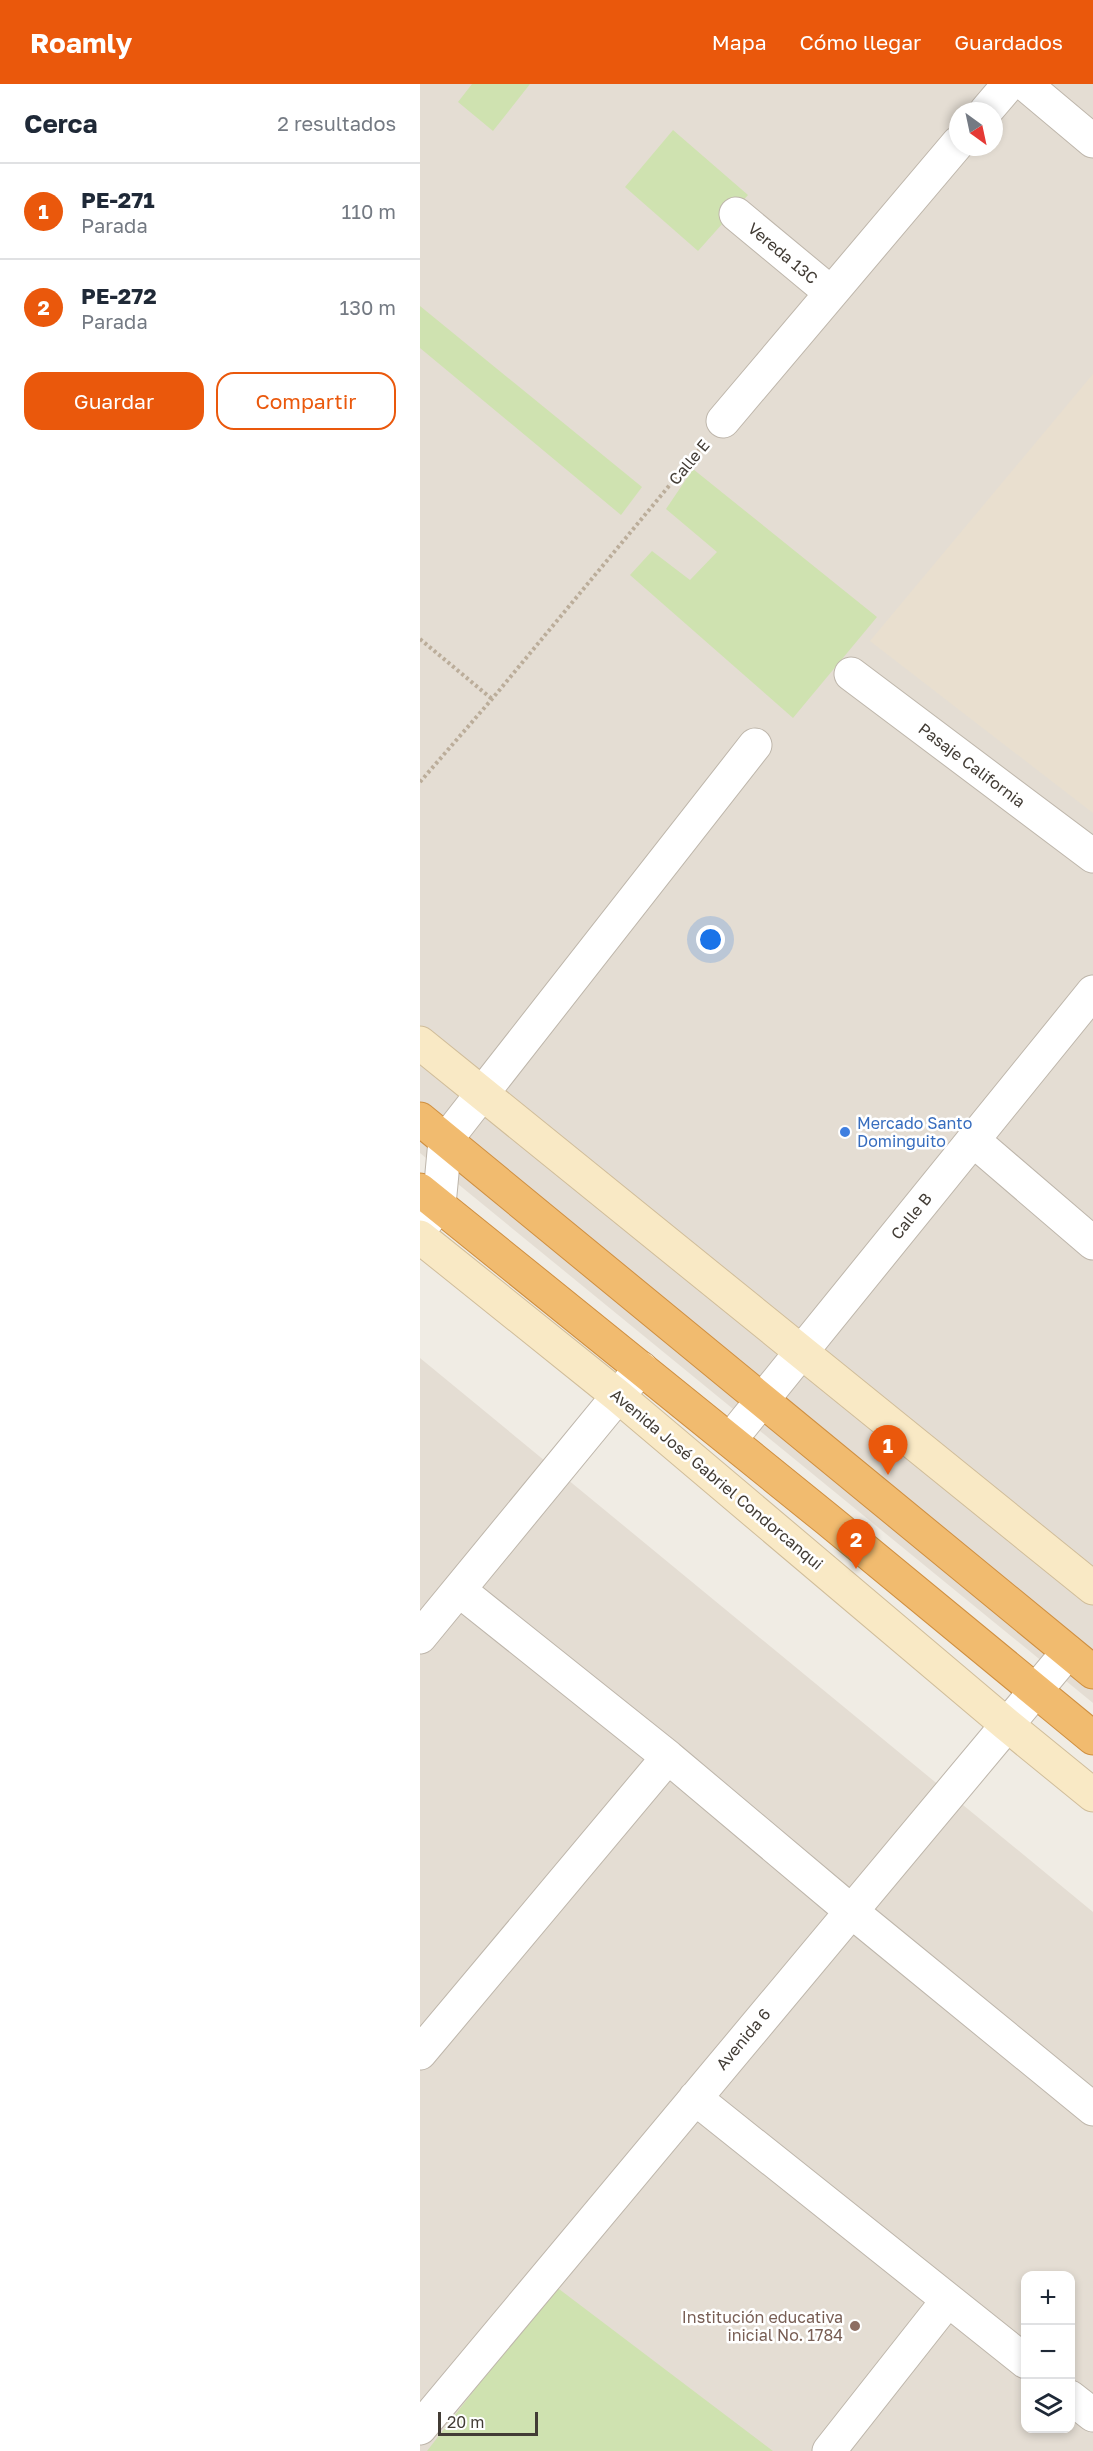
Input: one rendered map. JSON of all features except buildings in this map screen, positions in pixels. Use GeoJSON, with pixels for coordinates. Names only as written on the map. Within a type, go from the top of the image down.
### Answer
{"type":"FeatureCollection","features":[{"type":"Feature","properties":{"kind":"highway"},"geometry":{"type":"LineString","coordinates":[[420,1119],[1081,1662]]}},
{"type":"Feature","properties":{"kind":"highway"},"geometry":{"type":"LineString","coordinates":[[426,1208],[641,1368],[1093,1738]]}},
{"type":"Feature","properties":{"kind":"street"},"geometry":{"type":"LineString","coordinates":[[994,102],[1009,84]]}},
{"type":"Feature","properties":{"kind":"street"},"geometry":{"type":"LineString","coordinates":[[1025,84],[1093,141]]}},
{"type":"Feature","properties":{"kind":"street"},"geometry":{"type":"LineString","coordinates":[[723,421],[949,153]]}},
{"type":"Feature","properties":{"kind":"street","name":"Vereda 13C"},"geometry":{"type":"LineString","coordinates":[[736,214],[830,292]]}},
{"type":"Feature","properties":{"kind":"street","name":"Pasaje California"},"geometry":{"type":"LineString","coordinates":[[851,675],[1093,856]]}},
{"type":"Feature","properties":{"kind":"street"},"geometry":{"type":"LineString","coordinates":[[426,1208],[445,1141],[755,745]]}},
{"type":"Feature","properties":{"kind":"street","name":"Calle B"},"geometry":{"type":"LineString","coordinates":[[730,1440],[1093,992]]}},
{"type":"Feature","properties":{"kind":"street"},"geometry":{"type":"LineString","coordinates":[[420,1043],[1093,1588]]}},
{"type":"Feature","properties":{"kind":"street"},"geometry":{"type":"LineString","coordinates":[[973,1140],[1093,1243]]}},
{"type":"Feature","properties":{"kind":"street","name":"Avenida José Gabriel Condorcanqui"},"geometry":{"type":"LineString","coordinates":[[420,1237],[618,1396],[1093,1795]]}},
{"type":"Feature","properties":{"kind":"street"},"geometry":{"type":"LineString","coordinates":[[420,1637],[641,1368]]}},
{"type":"Feature","properties":{"kind":"street"},"geometry":{"type":"LineString","coordinates":[[459,1590],[668,1756],[850,1911],[1093,2109]]}},
{"type":"Feature","properties":{"kind":"street","name":"Avenida 6"},"geometry":{"type":"LineString","coordinates":[[420,2428],[1034,1691],[1081,1662]]}},
{"type":"Feature","properties":{"kind":"street"},"geometry":{"type":"LineString","coordinates":[[420,2053],[668,1756]]}},
{"type":"Feature","properties":{"kind":"street"},"geometry":{"type":"LineString","coordinates":[[695,2098],[1021,2358]]}},
{"type":"Feature","properties":{"kind":"street"},"geometry":{"type":"LineString","coordinates":[[829,2451],[948,2300]]}},
{"type":"Feature","properties":{"kind":"street"},"geometry":{"type":"LineString","coordinates":[[1075,2400],[1093,2415]]}},
{"type":"Feature","properties":{"kind":"path","name":"Calle E"},"geometry":{"type":"LineString","coordinates":[[420,782],[723,421]]}},
{"type":"Feature","properties":{"kind":"path"},"geometry":{"type":"LineString","coordinates":[[420,639],[492,699]]}},
{"type":"Feature","properties":{"kind":"shaded area"},"geometry":{"type":"Polygon","coordinates":[[[420,84],[1093,84],[1093,1703],[420,1153],[420,84]]]}},
{"type":"Feature","properties":{"kind":"shaded area"},"geometry":{"type":"Polygon","coordinates":[[[1093,374],[1093,813],[870,641],[1093,374]]]}},
{"type":"Feature","properties":{"kind":"shaded area"},"geometry":{"type":"Polygon","coordinates":[[[420,1358],[1093,1912],[1093,2451],[420,2451],[420,1358]]]}},
{"type":"Feature","properties":{"kind":"green space"},"geometry":{"type":"Polygon","coordinates":[[[472,84],[530,84],[493,131],[458,102],[472,84]]]}},
{"type":"Feature","properties":{"kind":"green space"},"geometry":{"type":"Polygon","coordinates":[[[673,130],[748,195],[698,251],[625,187],[673,130]]]}},
{"type":"Feature","properties":{"kind":"green space"},"geometry":{"type":"Polygon","coordinates":[[[420,306],[642,487],[621,515],[420,348],[420,306]]]}},
{"type":"Feature","properties":{"kind":"green space"},"geometry":{"type":"Polygon","coordinates":[[[693,469],[877,617],[793,718],[630,575],[652,551],[690,580],[717,552],[666,509],[693,469]]]}},
{"type":"Feature","properties":{"kind":"green space"},"geometry":{"type":"Polygon","coordinates":[[[555,2286],[773,2451],[427,2451],[555,2286]]]}},
{"type":"Feature","properties":{"kind":"place","name":"Mercado Santo Dominguito"},"geometry":{"type":"Point","coordinates":[845,1132]}},
{"type":"Feature","properties":{"kind":"place","name":"PE-271"},"geometry":{"type":"Point","coordinates":[888,1475]}},
{"type":"Feature","properties":{"kind":"place","name":"PE-272"},"geometry":{"type":"Point","coordinates":[856,1569]}},
{"type":"Feature","properties":{"kind":"place","name":"Institución educativa inicial No. 1784"},"geometry":{"type":"Point","coordinates":[855,2326]}}]}
